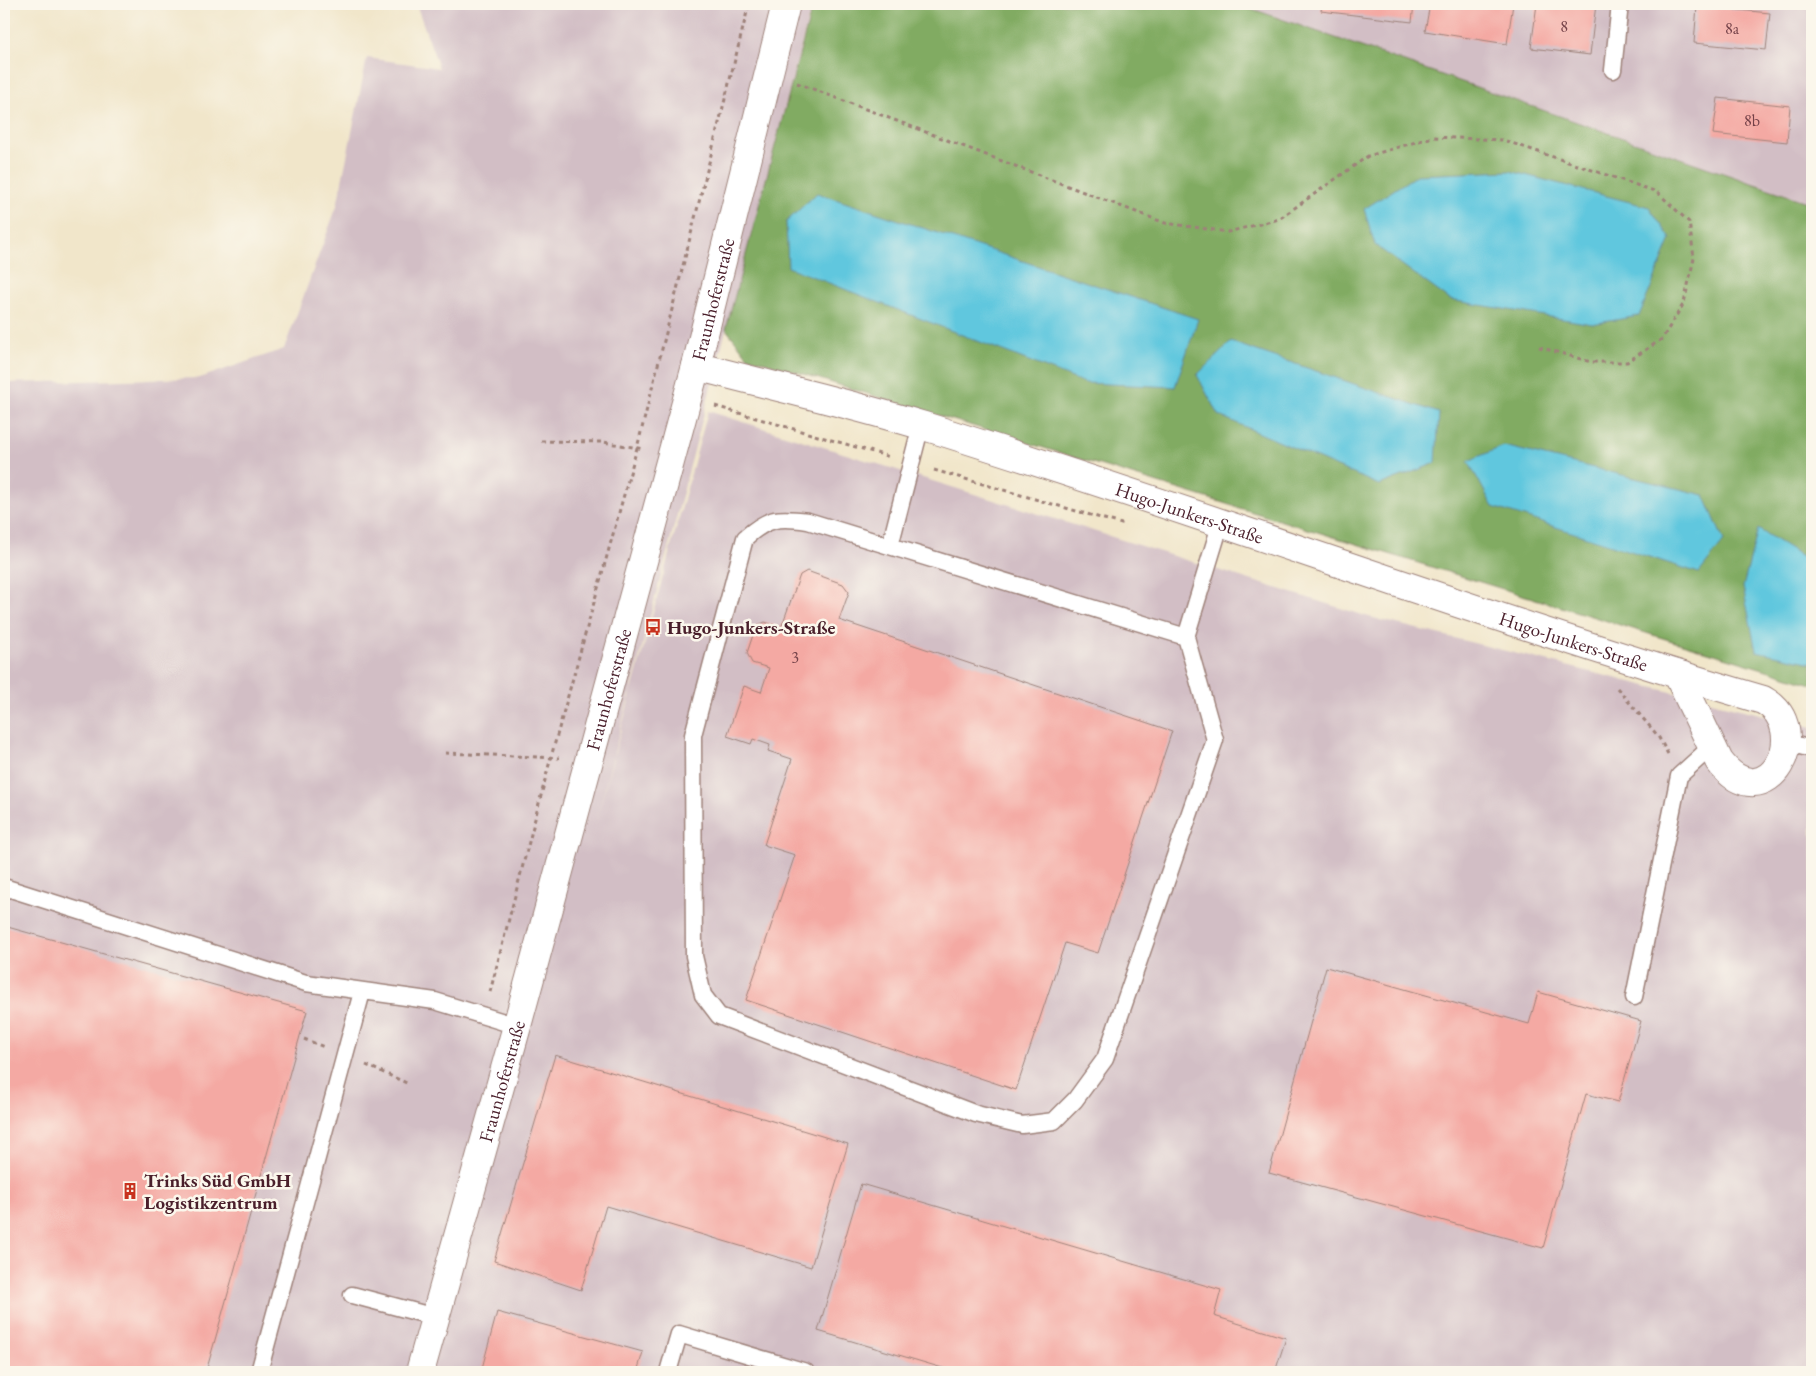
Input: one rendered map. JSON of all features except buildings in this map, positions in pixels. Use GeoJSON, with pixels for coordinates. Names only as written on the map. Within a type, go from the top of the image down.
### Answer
{"type":"FeatureCollection","features":[{"type":"Feature","properties":{"kind":"street","name":"Fraunhoferstraße"},"geometry":{"type":"LineString","coordinates":[[420,1372],[517,1026],[696,366],[786,4]]}},
{"type":"Feature","properties":{"kind":"street","name":"Hugo-Junkers-Straße"},"geometry":{"type":"LineString","coordinates":[[696,366],[921,425],[1221,522],[1678,675],[1775,705],[1786,713],[1804,747],[1780,775],[1767,781],[1753,783],[1739,779],[1727,771],[1712,746],[1678,675]]}},
{"type":"Feature","properties":{"kind":"lane"},"geometry":{"type":"LineString","coordinates":[[1613,70],[1620,4]]}},
{"type":"Feature","properties":{"kind":"lane"},"geometry":{"type":"LineString","coordinates":[[890,546],[921,425]]}},
{"type":"Feature","properties":{"kind":"lane"},"geometry":{"type":"LineString","coordinates":[[1186,637],[808,521],[782,517],[760,525],[746,538],[693,735],[694,956],[703,995],[719,1016],[976,1114],[1022,1125],[1054,1121],[1075,1100],[1105,1059],[1215,740],[1186,637],[1221,522]]}},
{"type":"Feature","properties":{"kind":"lane"},"geometry":{"type":"LineString","coordinates":[[1634,997],[1678,776],[1712,746]]}},
{"type":"Feature","properties":{"kind":"lane"},"geometry":{"type":"LineString","coordinates":[[4,887],[306,983],[435,1001],[517,1026]]}},
{"type":"Feature","properties":{"kind":"lane"},"geometry":{"type":"LineString","coordinates":[[259,1372],[362,992]]}},
{"type":"Feature","properties":{"kind":"lane"},"geometry":{"type":"LineString","coordinates":[[352,1295],[435,1317]]}},
{"type":"Feature","properties":{"kind":"lane"},"geometry":{"type":"LineString","coordinates":[[668,1372],[679,1334],[806,1372]]}},
{"type":"Feature","properties":{"kind":"path"},"geometry":{"type":"LineString","coordinates":[[484,1015],[551,757],[638,448],[749,4]]}},
{"type":"Feature","properties":{"kind":"path"},"geometry":{"type":"LineString","coordinates":[[768,72],[1165,223],[1228,232],[1279,219],[1368,156],[1433,137],[1503,140],[1656,192],[1689,222],[1694,258],[1684,303],[1662,339],[1626,362],[1591,362],[1536,346]]}},
{"type":"Feature","properties":{"kind":"path"},"geometry":{"type":"LineString","coordinates":[[712,405],[1135,528]]}},
{"type":"Feature","properties":{"kind":"path"},"geometry":{"type":"LineString","coordinates":[[541,441],[603,442],[672,454]]}},
{"type":"Feature","properties":{"kind":"path"},"geometry":{"type":"LineString","coordinates":[[1608,685],[1618,688],[1658,736],[1678,776]]}},
{"type":"Feature","properties":{"kind":"path"},"geometry":{"type":"LineString","coordinates":[[445,753],[551,757],[589,762]]}},
{"type":"Feature","properties":{"kind":"shaded area"},"geometry":{"type":"Polygon","coordinates":[[[416,4],[812,4],[594,829],[708,411],[1369,617],[1812,727],[1812,1372],[4,1372],[4,383],[200,378],[284,349],[337,206],[367,58],[439,68],[416,4]]]}},
{"type":"Feature","properties":{"kind":"shaded area"},"geometry":{"type":"Polygon","coordinates":[[[1238,4],[1812,4],[1812,204],[1238,4]]]}},
{"type":"Feature","properties":{"kind":"green space"},"geometry":{"type":"Polygon","coordinates":[[[813,4],[1238,4],[1812,204],[1812,684],[748,357],[726,329],[813,4]]]}},
{"type":"Feature","properties":{"kind":"water"},"geometry":{"type":"Polygon","coordinates":[[[1510,171],[1649,207],[1671,239],[1639,316],[1592,324],[1450,300],[1375,245],[1364,209],[1417,175],[1510,171]]]}},
{"type":"Feature","properties":{"kind":"water"},"geometry":{"type":"Polygon","coordinates":[[[817,193],[1198,319],[1175,387],[1085,383],[788,267],[786,222],[817,193]]]}},
{"type":"Feature","properties":{"kind":"water"},"geometry":{"type":"Polygon","coordinates":[[[1231,342],[1439,413],[1436,463],[1379,485],[1218,415],[1197,375],[1231,342]]]}},
{"type":"Feature","properties":{"kind":"water"},"geometry":{"type":"Polygon","coordinates":[[[1504,446],[1704,495],[1724,541],[1699,573],[1493,507],[1468,461],[1504,446]]]}},
{"type":"Feature","properties":{"kind":"water"},"geometry":{"type":"Polygon","coordinates":[[[1758,529],[1812,562],[1812,663],[1756,651],[1743,587],[1758,529]]]}},
{"type":"Feature","properties":{"kind":"place","name":"Hugo-Junkers-Straße"},"geometry":{"type":"Point","coordinates":[653,627]}},
{"type":"Feature","properties":{"kind":"place","name":"Trinks Süd GmbH Logistikzentrum"},"geometry":{"type":"Point","coordinates":[130,1191]}}]}
